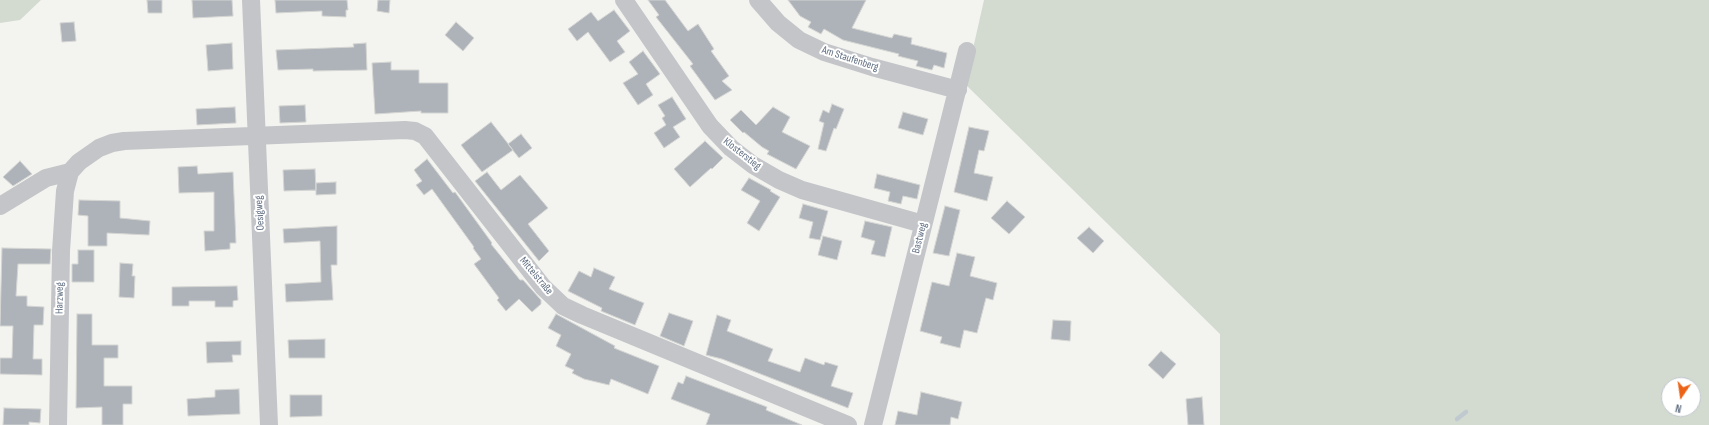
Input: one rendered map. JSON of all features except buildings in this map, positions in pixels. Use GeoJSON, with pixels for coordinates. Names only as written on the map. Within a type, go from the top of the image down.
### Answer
{"type":"FeatureCollection","features":[{"type":"Feature","properties":{"kind":"street","name":"Oesigweg"},"geometry":{"type":"LineString","coordinates":[[251,0],[269,425]]}},
{"type":"Feature","properties":{"kind":"street","name":"Klosterstieg"},"geometry":{"type":"LineString","coordinates":[[624,0],[710,126],[731,148],[748,161],[779,180],[802,190],[923,224]]}},
{"type":"Feature","properties":{"kind":"street","name":"Am Staufenberg"},"geometry":{"type":"LineString","coordinates":[[758,0],[778,23],[794,36],[824,52],[872,67],[958,90]]}},
{"type":"Feature","properties":{"kind":"street","name":"Bastweg"},"geometry":{"type":"LineString","coordinates":[[873,425],[967,51]]}},
{"type":"Feature","properties":{"kind":"street","name":"Mittelstraße"},"geometry":{"type":"LineString","coordinates":[[257,137],[415,131],[425,136],[543,287],[563,306],[848,425]]}},
{"type":"Feature","properties":{"kind":"street"},"geometry":{"type":"LineString","coordinates":[[0,206],[46,178],[70,172],[79,162],[99,148],[112,143],[189,138],[257,137]]}},
{"type":"Feature","properties":{"kind":"street","name":"Harzweg"},"geometry":{"type":"LineString","coordinates":[[58,425],[60,251],[65,192],[70,172]]}},
{"type":"Feature","properties":{"kind":"shaded area"},"geometry":{"type":"Polygon","coordinates":[[[0,0],[41,0],[20,20],[0,23],[0,0]]]}},
{"type":"Feature","properties":{"kind":"shaded area"},"geometry":{"type":"Polygon","coordinates":[[[984,0],[1709,0],[1709,425],[1220,425],[1220,334],[965,84],[984,0]]]}},
{"type":"Feature","properties":{"kind":"waterway"},"geometry":{"type":"LineString","coordinates":[[1457,419],[1466,412]]}}]}
